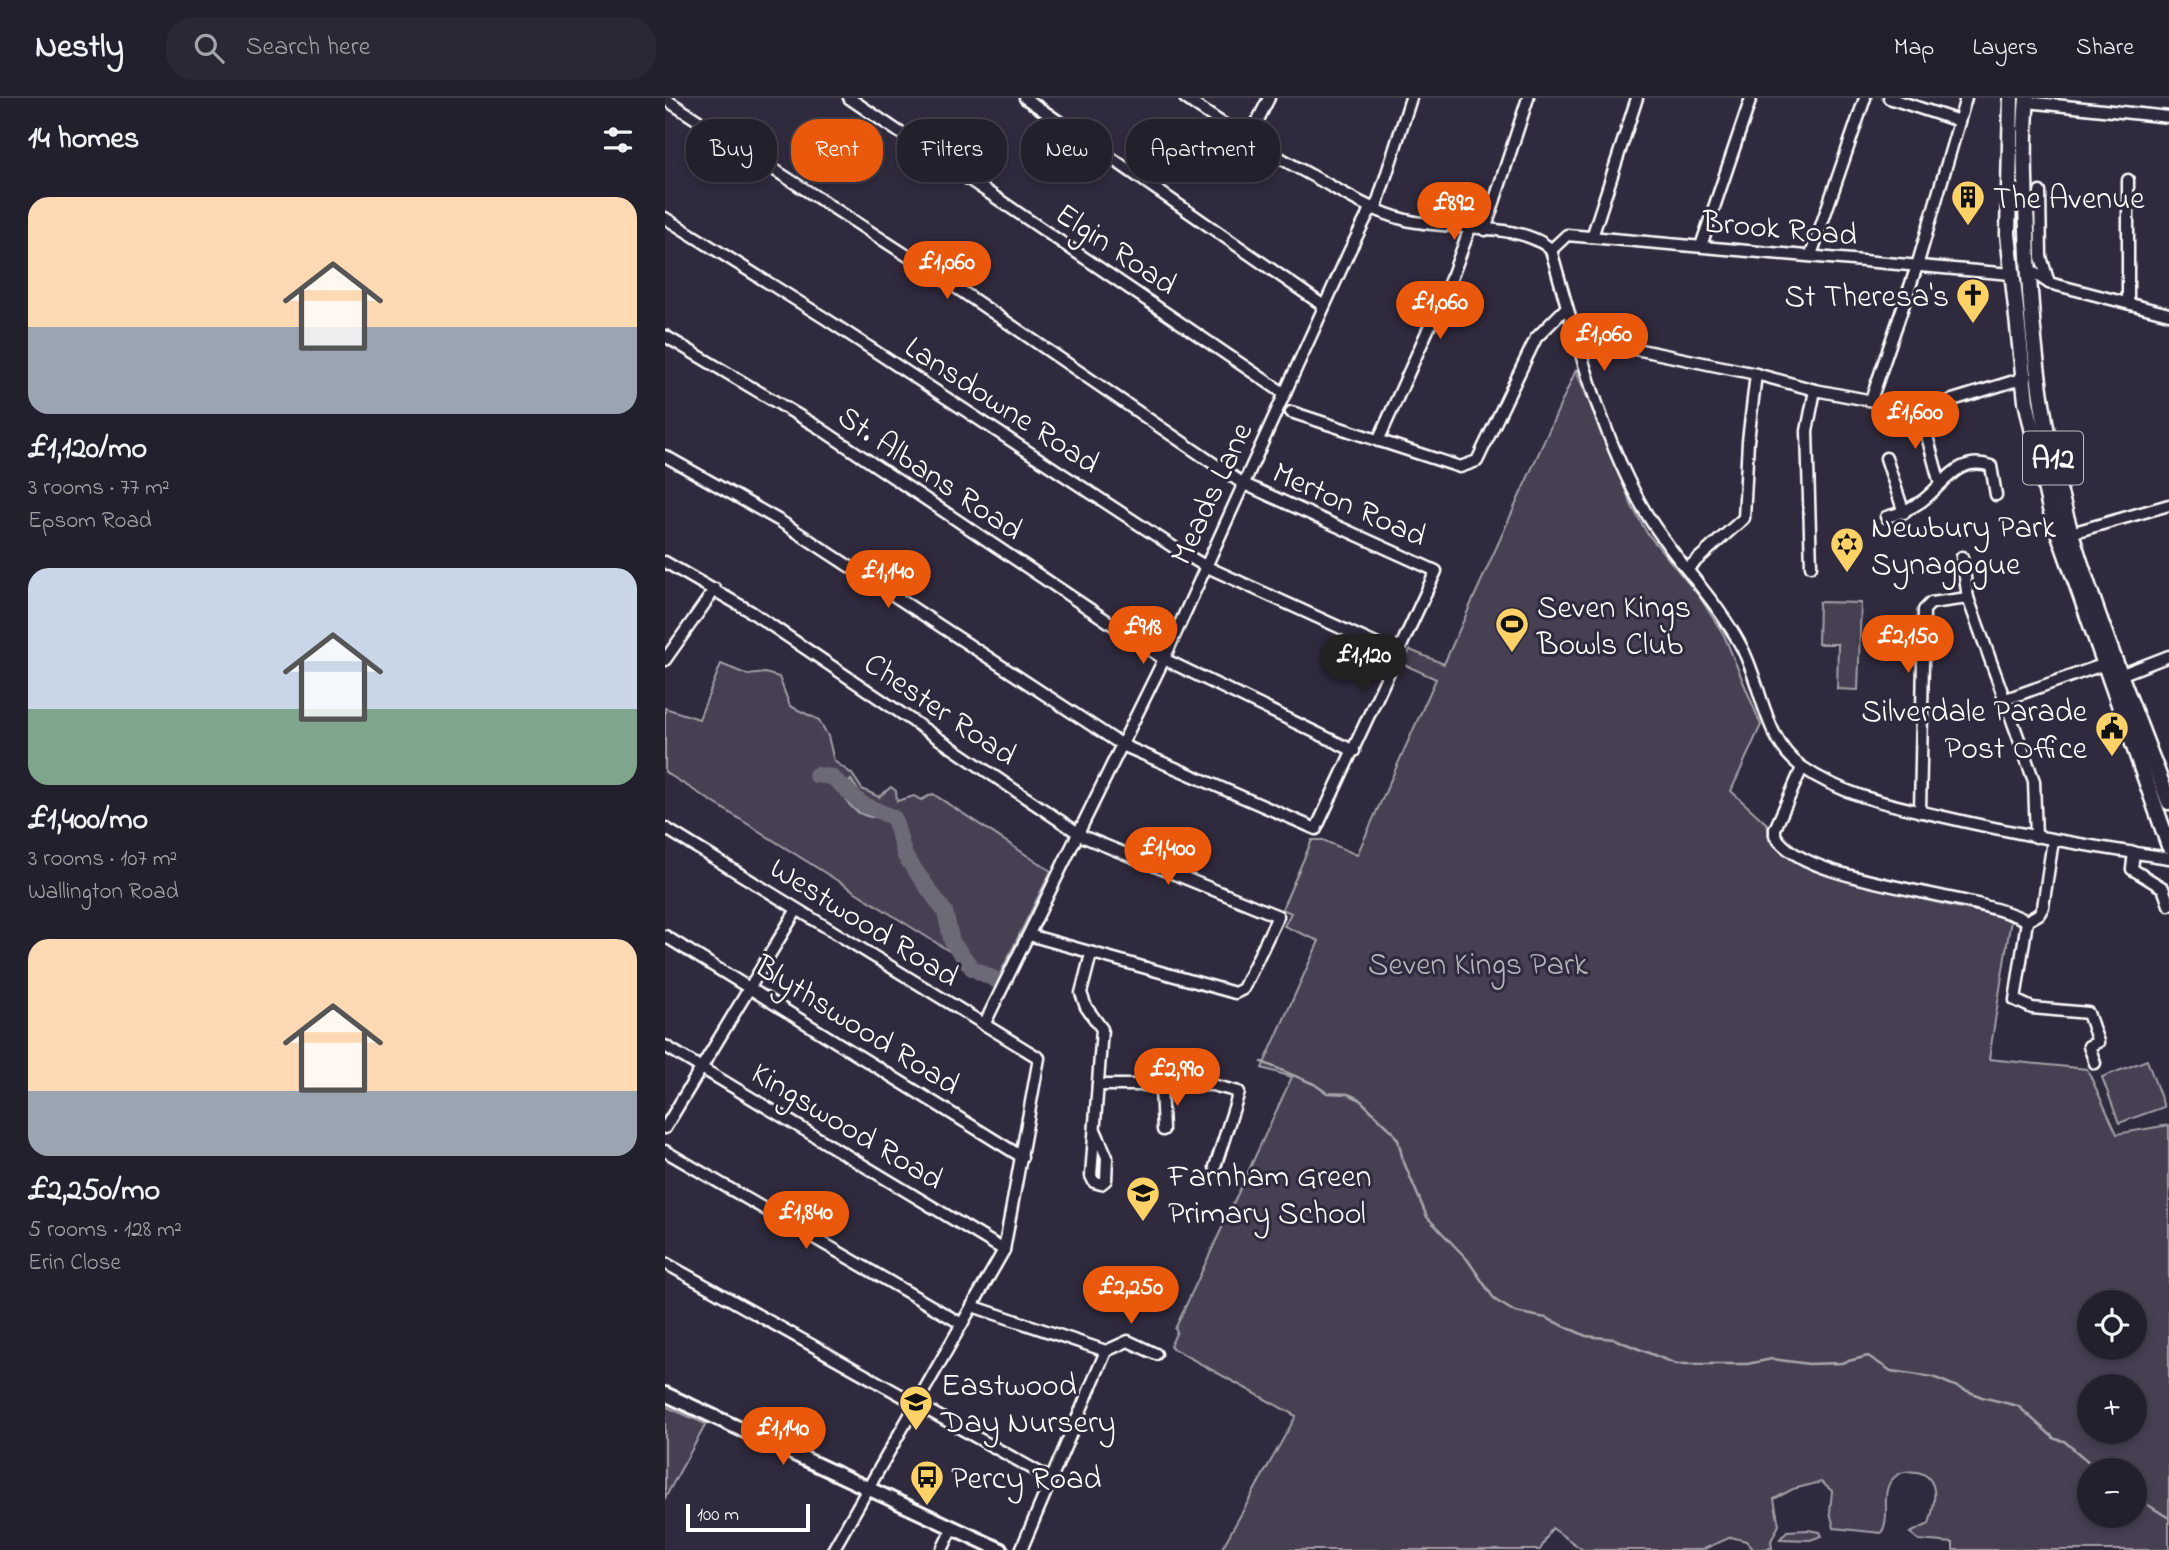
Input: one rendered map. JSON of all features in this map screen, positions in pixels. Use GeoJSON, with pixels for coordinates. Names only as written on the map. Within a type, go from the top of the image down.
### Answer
{"type":"FeatureCollection","features":[{"type":"Feature","properties":{"kind":"highway","name":"A12"},"geometry":{"type":"LineString","coordinates":[[2011,98],[2008,158],[2011,274],[2025,401],[2050,509],[2169,846]]}},
{"type":"Feature","properties":{"kind":"highway","name":"A12"},"geometry":{"type":"LineString","coordinates":[[2027,100],[2024,153],[2029,295],[2041,400],[2071,533],[2120,675],[2169,802]]}},
{"type":"Feature","properties":{"kind":"main road"},"geometry":{"type":"LineString","coordinates":[[665,1394],[1000,1550]]}},
{"type":"Feature","properties":{"kind":"street","name":"Elgin Road"},"geometry":{"type":"LineString","coordinates":[[849,98],[1285,394]]}},
{"type":"Feature","properties":{"kind":"street"},"geometry":{"type":"LineString","coordinates":[[1025,98],[1324,306]]}},
{"type":"Feature","properties":{"kind":"street"},"geometry":{"type":"LineString","coordinates":[[1185,98],[1215,119]]}},
{"type":"Feature","properties":{"kind":"street"},"geometry":{"type":"LineString","coordinates":[[1259,119],[1269,98]]}},
{"type":"Feature","properties":{"kind":"street","name":"Meads Lane"},"geometry":{"type":"LineString","coordinates":[[984,1025],[1164,659],[1324,306],[1368,214],[1377,204],[1411,98]]}},
{"type":"Feature","properties":{"kind":"street"},"geometry":{"type":"LineString","coordinates":[[1485,230],[1528,98]]}},
{"type":"Feature","properties":{"kind":"street"},"geometry":{"type":"LineString","coordinates":[[1591,237],[1637,98]]}},
{"type":"Feature","properties":{"kind":"street"},"geometry":{"type":"LineString","coordinates":[[1701,246],[1751,98]]}},
{"type":"Feature","properties":{"kind":"street"},"geometry":{"type":"LineString","coordinates":[[1811,255],[1865,98]]}},
{"type":"Feature","properties":{"kind":"street"},"geometry":{"type":"LineString","coordinates":[[1889,98],[1959,121]]}},
{"type":"Feature","properties":{"kind":"street"},"geometry":{"type":"LineString","coordinates":[[1871,400],[1917,267],[1966,98]]}},
{"type":"Feature","properties":{"kind":"street","name":"Merton Road"},"geometry":{"type":"LineString","coordinates":[[665,99],[951,284],[1242,483],[1436,571],[1400,655]]}},
{"type":"Feature","properties":{"kind":"street"},"geometry":{"type":"LineString","coordinates":[[2027,100],[2169,117]]}},
{"type":"Feature","properties":{"kind":"street"},"geometry":{"type":"LineString","coordinates":[[1280,159],[1373,209],[1416,222],[1538,238],[1551,250],[1594,394],[1640,500],[1658,531],[1728,622],[1746,655],[1776,736],[1802,768],[1853,794],[1920,812],[2035,837],[2169,858]]}},
{"type":"Feature","properties":{"kind":"street"},"geometry":{"type":"LineString","coordinates":[[2128,180],[2128,303]]}},
{"type":"Feature","properties":{"kind":"street"},"geometry":{"type":"LineString","coordinates":[[2041,192],[2041,257],[2049,283]]}},
{"type":"Feature","properties":{"kind":"street","name":"Lansdowne Road"},"geometry":{"type":"LineString","coordinates":[[665,218],[823,317],[1205,566],[1400,655]]}},
{"type":"Feature","properties":{"kind":"street"},"geometry":{"type":"LineString","coordinates":[[1378,441],[1453,274],[1470,228]]}},
{"type":"Feature","properties":{"kind":"street","name":"Brook Road"},"geometry":{"type":"LineString","coordinates":[[1551,250],[1567,235],[2011,274]]}},
{"type":"Feature","properties":{"kind":"street"},"geometry":{"type":"LineString","coordinates":[[2028,269],[2049,283],[2169,314]]}},
{"type":"Feature","properties":{"kind":"street"},"geometry":{"type":"LineString","coordinates":[[2029,295],[2049,283]]}},
{"type":"Feature","properties":{"kind":"street"},"geometry":{"type":"LineString","coordinates":[[1291,412],[1460,467],[1477,461],[1536,338],[1567,307]]}},
{"type":"Feature","properties":{"kind":"street","name":"St. Albans Road"},"geometry":{"type":"LineString","coordinates":[[665,336],[818,427],[1164,659],[1354,751]]}},
{"type":"Feature","properties":{"kind":"street"},"geometry":{"type":"LineString","coordinates":[[1578,337],[1756,374],[1815,390],[1920,410],[2024,378]]}},
{"type":"Feature","properties":{"kind":"street"},"geometry":{"type":"LineString","coordinates":[[1688,568],[1744,518],[1748,441],[1756,374]]}},
{"type":"Feature","properties":{"kind":"street"},"geometry":{"type":"LineString","coordinates":[[1811,566],[1807,431],[1815,390]]}},
{"type":"Feature","properties":{"kind":"street"},"geometry":{"type":"LineString","coordinates":[[1920,410],[1940,484]]}},
{"type":"Feature","properties":{"kind":"street"},"geometry":{"type":"LineString","coordinates":[[665,456],[780,521],[1122,745],[1316,829],[1400,655]]}},
{"type":"Feature","properties":{"kind":"street"},"geometry":{"type":"LineString","coordinates":[[1886,458],[1904,513]]}},
{"type":"Feature","properties":{"kind":"street"},"geometry":{"type":"LineString","coordinates":[[1886,517],[1904,513],[1924,500],[1949,472],[1981,462],[1991,466],[1996,495]]}},
{"type":"Feature","properties":{"kind":"street"},"geometry":{"type":"LineString","coordinates":[[2071,533],[2169,505]]}},
{"type":"Feature","properties":{"kind":"street"},"geometry":{"type":"LineString","coordinates":[[1962,557],[1968,598],[2034,781],[2035,837]]}},
{"type":"Feature","properties":{"kind":"street","name":"Chester Road"},"geometry":{"type":"LineString","coordinates":[[665,562],[715,589],[1079,833],[1278,916],[1239,993],[1091,954]]}},
{"type":"Feature","properties":{"kind":"street"},"geometry":{"type":"LineString","coordinates":[[665,660],[715,589]]}},
{"type":"Feature","properties":{"kind":"street"},"geometry":{"type":"LineString","coordinates":[[1920,812],[1924,610],[1931,603],[1968,598]]}},
{"type":"Feature","properties":{"kind":"street"},"geometry":{"type":"LineString","coordinates":[[2120,675],[2169,656]]}},
{"type":"Feature","properties":{"kind":"street"},"geometry":{"type":"LineString","coordinates":[[2006,699],[2105,664]]}},
{"type":"Feature","properties":{"kind":"street"},"geometry":{"type":"LineString","coordinates":[[1802,768],[1775,829],[1775,835],[1783,846],[1828,869],[1991,909],[2027,921],[2039,914],[2043,907],[2053,840]]}},
{"type":"Feature","properties":{"kind":"street","name":"Westwood Road"},"geometry":{"type":"LineString","coordinates":[[665,828],[1039,1058],[1022,1157]]}},
{"type":"Feature","properties":{"kind":"street"},"geometry":{"type":"LineString","coordinates":[[2134,852],[2132,869],[2163,888],[2169,905]]}},
{"type":"Feature","properties":{"kind":"street"},"geometry":{"type":"LineString","coordinates":[[665,1128],[796,911]]}},
{"type":"Feature","properties":{"kind":"street"},"geometry":{"type":"LineString","coordinates":[[2027,921],[2015,1000],[2032,1008],[2088,1013],[2098,1042],[2089,1046],[2095,1063]]}},
{"type":"Feature","properties":{"kind":"street"},"geometry":{"type":"LineString","coordinates":[[1029,935],[1091,954],[1081,993],[1086,1007],[1103,1029],[1096,1132]]}},
{"type":"Feature","properties":{"kind":"street","name":"Blythswood Road"},"geometry":{"type":"LineString","coordinates":[[665,936],[1022,1157]]}},
{"type":"Feature","properties":{"kind":"street","name":"Kingswood Road"},"geometry":{"type":"LineString","coordinates":[[665,1046],[1004,1250]]}},
{"type":"Feature","properties":{"kind":"street"},"geometry":{"type":"LineString","coordinates":[[1098,1085],[1212,1085],[1239,1092],[1215,1167]]}},
{"type":"Feature","properties":{"kind":"street"},"geometry":{"type":"LineString","coordinates":[[1161,1087],[1163,1130]]}},
{"type":"Feature","properties":{"kind":"street"},"geometry":{"type":"LineString","coordinates":[[665,1151],[962,1324]]}},
{"type":"Feature","properties":{"kind":"street"},"geometry":{"type":"LineString","coordinates":[[833,1550],[856,1512],[866,1487],[1004,1250],[1022,1157]]}},
{"type":"Feature","properties":{"kind":"street"},"geometry":{"type":"LineString","coordinates":[[665,1262],[1049,1478]]}},
{"type":"Feature","properties":{"kind":"street"},"geometry":{"type":"LineString","coordinates":[[972,1306],[1106,1351]]}},
{"type":"Feature","properties":{"kind":"street"},"geometry":{"type":"LineString","coordinates":[[1021,1550],[1049,1478],[1106,1351],[1128,1341],[1156,1354]]}},
{"type":"Feature","properties":{"kind":"street"},"geometry":{"type":"LineString","coordinates":[[942,1550],[953,1527]]}},
{"type":"Feature","properties":{"kind":"green space","name":"Seven Kings Park"},"geometry":{"type":"Polygon","coordinates":[[[1576,370],[1632,506],[1647,533],[1699,596],[1724,635],[1761,725],[1731,791],[1768,825],[1769,840],[1789,855],[1848,879],[1919,899],[2011,919],[1989,1059],[2087,1069],[2117,1134],[2169,1125],[2169,1550],[1953,1550],[1953,1543],[1919,1540],[1910,1533],[1929,1524],[1934,1494],[1930,1480],[1925,1475],[1912,1471],[1896,1476],[1887,1488],[1886,1519],[1881,1533],[1834,1528],[1830,1512],[1832,1491],[1821,1482],[1793,1489],[1774,1499],[1779,1525],[1771,1541],[1772,1548],[1754,1550],[1746,1541],[1731,1537],[1702,1550],[1583,1550],[1552,1528],[1540,1550],[1221,1550],[1296,1416],[1170,1347],[1177,1331],[1175,1329],[1292,1077],[1262,1068],[1319,941],[1284,926],[1291,913],[1282,909],[1312,840],[1323,840],[1357,855],[1436,679],[1403,664],[1410,650],[1444,664],[1576,370]]]}},
{"type":"Feature","properties":{"kind":"green space"},"geometry":{"type":"Polygon","coordinates":[[[1819,602],[1861,603],[1858,690],[1837,689],[1838,644],[1818,644],[1819,602]]]}},
{"type":"Feature","properties":{"kind":"green space"},"geometry":{"type":"Polygon","coordinates":[[[721,664],[748,675],[765,673],[779,677],[790,706],[819,720],[828,736],[834,761],[852,774],[862,789],[879,797],[891,787],[896,791],[897,801],[914,796],[921,800],[933,794],[1051,871],[998,978],[957,956],[665,772],[665,708],[699,719],[721,664]]]}},
{"type":"Feature","properties":{"kind":"green space"},"geometry":{"type":"Polygon","coordinates":[[[2147,1060],[2164,1107],[2119,1123],[2102,1077],[2147,1060]]]}},
{"type":"Feature","properties":{"kind":"green space"},"geometry":{"type":"Polygon","coordinates":[[[665,1406],[706,1424],[665,1498],[665,1406]]]}},
{"type":"Feature","properties":{"kind":"green space"},"geometry":{"type":"Polygon","coordinates":[[[1787,1531],[1820,1532],[1822,1536],[1810,1540],[1780,1539],[1787,1531]]]}},
{"type":"Feature","properties":{"kind":"shaded area"},"geometry":{"type":"Polygon","coordinates":[[[851,780],[863,798],[880,807],[879,816],[860,814],[850,805],[844,787],[851,780]]]}},
{"type":"Feature","properties":{"kind":"waterway"},"geometry":{"type":"LineString","coordinates":[[816,775],[832,777],[861,803],[894,818],[905,856],[945,912],[952,942],[972,968],[996,980]]}},
{"type":"Feature","properties":{"kind":"waterway"},"geometry":{"type":"LineString","coordinates":[[1262,1062],[1314,1084],[1327,1093],[1348,1094],[1359,1099],[1392,1131],[1398,1140],[1403,1160],[1427,1217],[1467,1259],[1495,1300],[1515,1312],[1546,1318],[1586,1336],[1614,1339],[1676,1364],[1747,1364],[1772,1359],[1809,1364],[1841,1363],[1868,1356],[1891,1371],[1933,1377],[1982,1397],[2018,1406],[2055,1439],[2064,1441],[2084,1458]]}},
{"type":"Feature","properties":{"kind":"waterway"},"geometry":{"type":"LineString","coordinates":[[2147,1504],[2169,1518]]}},
{"type":"Feature","properties":{"kind":"place","name":"The Avenue"},"geometry":{"type":"Point","coordinates":[1968,227]}},
{"type":"Feature","properties":{"kind":"place","name":"St Theresa's"},"geometry":{"type":"Point","coordinates":[1973,325]}},
{"type":"Feature","properties":{"kind":"place","name":"Newbury Park Synagogue"},"geometry":{"type":"Point","coordinates":[1847,574]}},
{"type":"Feature","properties":{"kind":"place","name":"Seven Kings Bowls Club"},"geometry":{"type":"Point","coordinates":[1512,654]}},
{"type":"Feature","properties":{"kind":"place","name":"Silverdale Parade Post Office"},"geometry":{"type":"Point","coordinates":[2112,758]}},
{"type":"Feature","properties":{"kind":"place","name":"Farnham Green Primary School"},"geometry":{"type":"Point","coordinates":[1143,1223]}},
{"type":"Feature","properties":{"kind":"place","name":"Eastwood Day Nursery"},"geometry":{"type":"Point","coordinates":[916,1432]}},
{"type":"Feature","properties":{"kind":"place","name":"Percy Road"},"geometry":{"type":"Point","coordinates":[927,1507]}}]}
